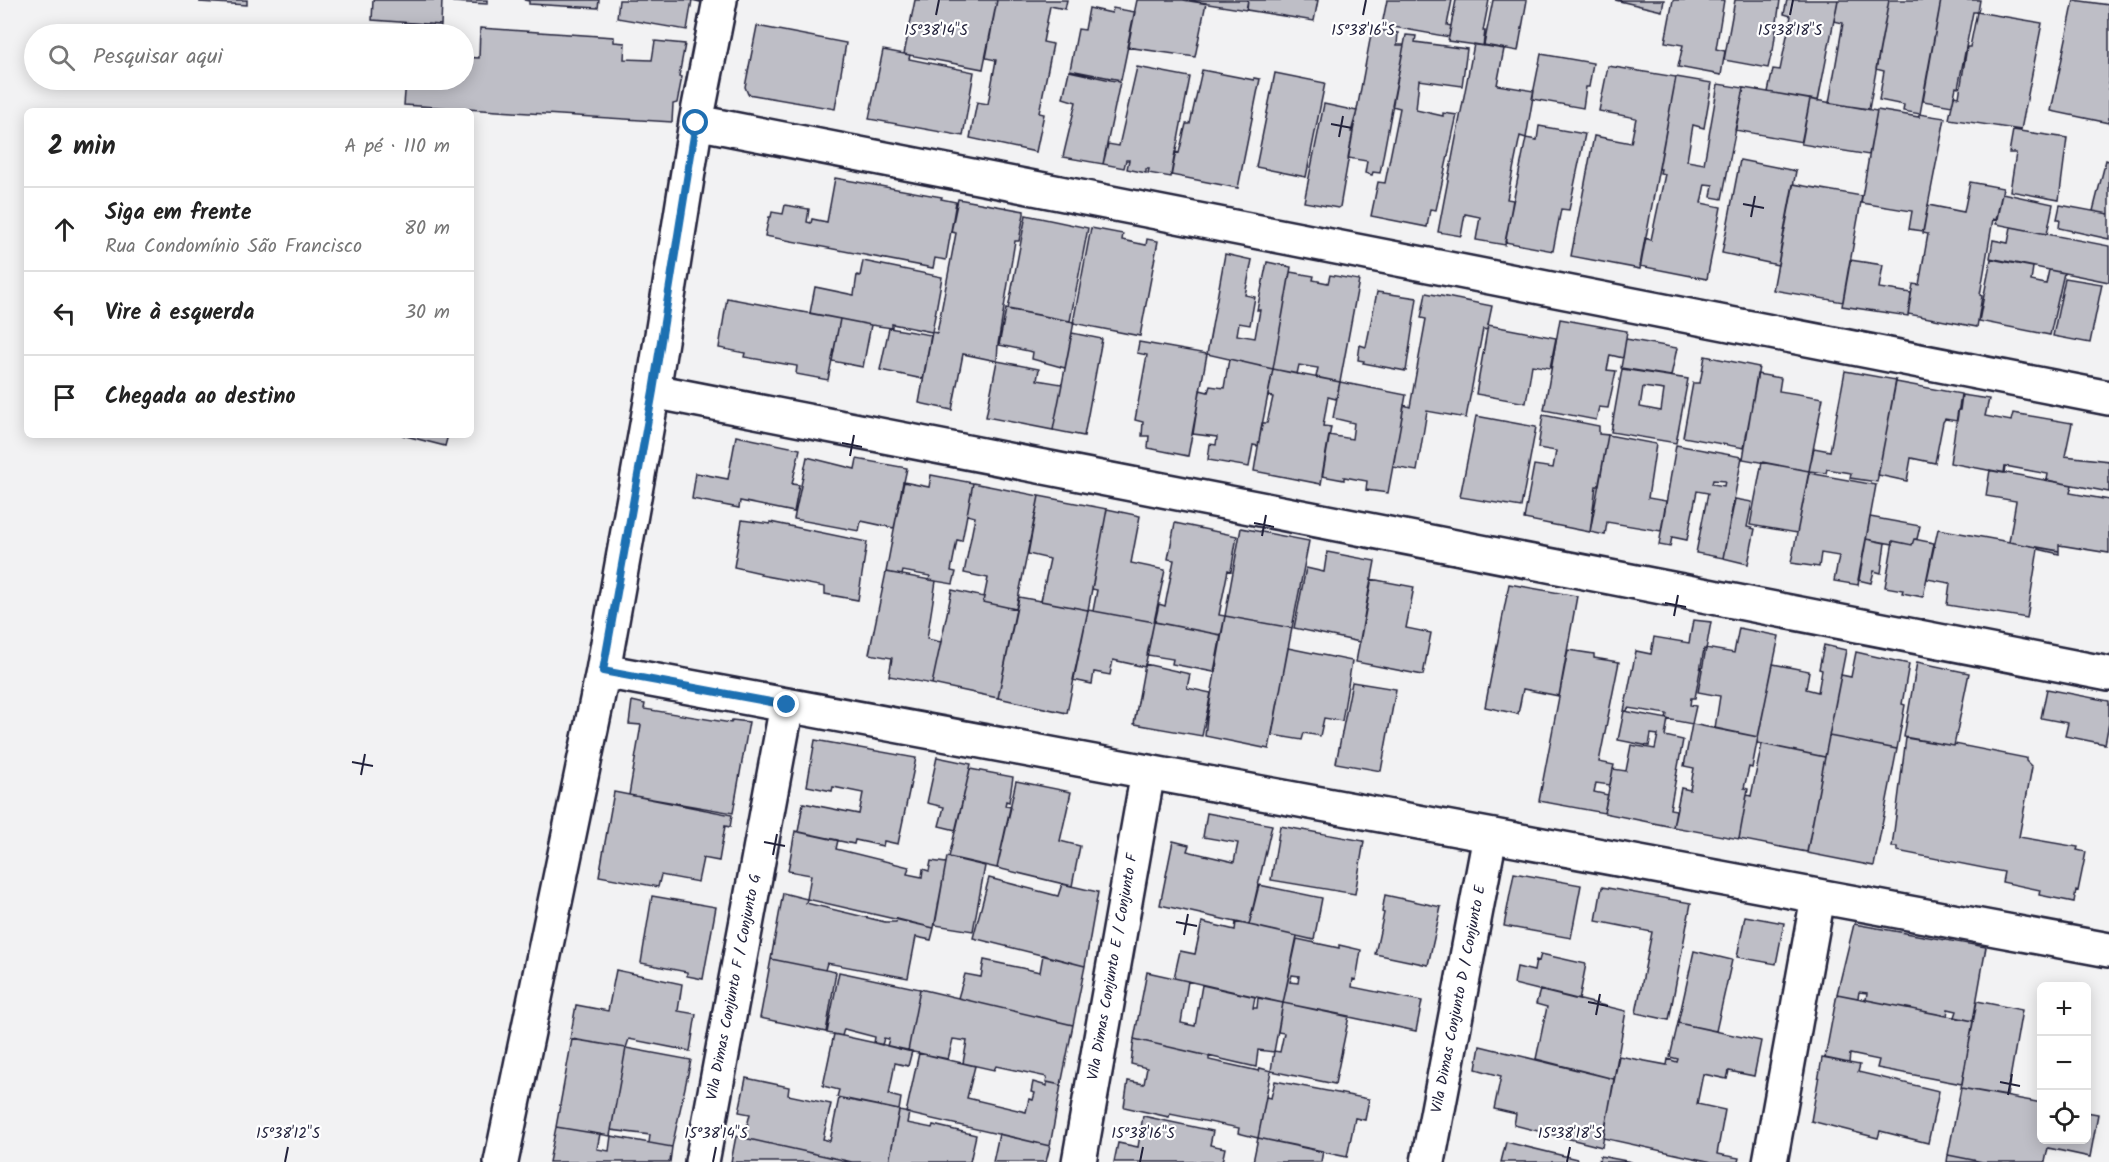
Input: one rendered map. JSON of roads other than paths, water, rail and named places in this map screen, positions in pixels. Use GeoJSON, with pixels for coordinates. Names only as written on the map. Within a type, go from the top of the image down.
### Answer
{"type":"FeatureCollection","features":[{"type":"Feature","properties":{"kind":"street"},"geometry":{"type":"LineString","coordinates":[[501,1162],[603,671],[653,391],[696,123],[720,0]]}},
{"type":"Feature","properties":{"kind":"street"},"geometry":{"type":"LineString","coordinates":[[696,123],[2109,398]]}},
{"type":"Feature","properties":{"kind":"street"},"geometry":{"type":"LineString","coordinates":[[653,391],[2109,674]]}},
{"type":"Feature","properties":{"kind":"street"},"geometry":{"type":"LineString","coordinates":[[603,671],[1818,897],[2108,945]]}},
{"type":"Feature","properties":{"kind":"street","name":"Vila Dimas Conjunto F / Conjunto G"},"geometry":{"type":"LineString","coordinates":[[702,1162],[787,705]]}},
{"type":"Feature","properties":{"kind":"street","name":"Vila Dimas Conjunto E / Conjunto F"},"geometry":{"type":"LineString","coordinates":[[1079,1162],[1148,772]]}},
{"type":"Feature","properties":{"kind":"street","name":"Vila Dimas Conjunto D / Conjunto E"},"geometry":{"type":"LineString","coordinates":[[1428,1162],[1490,836]]}},
{"type":"Feature","properties":{"kind":"street"},"geometry":{"type":"LineString","coordinates":[[1770,1162],[1818,897]]}}]}
